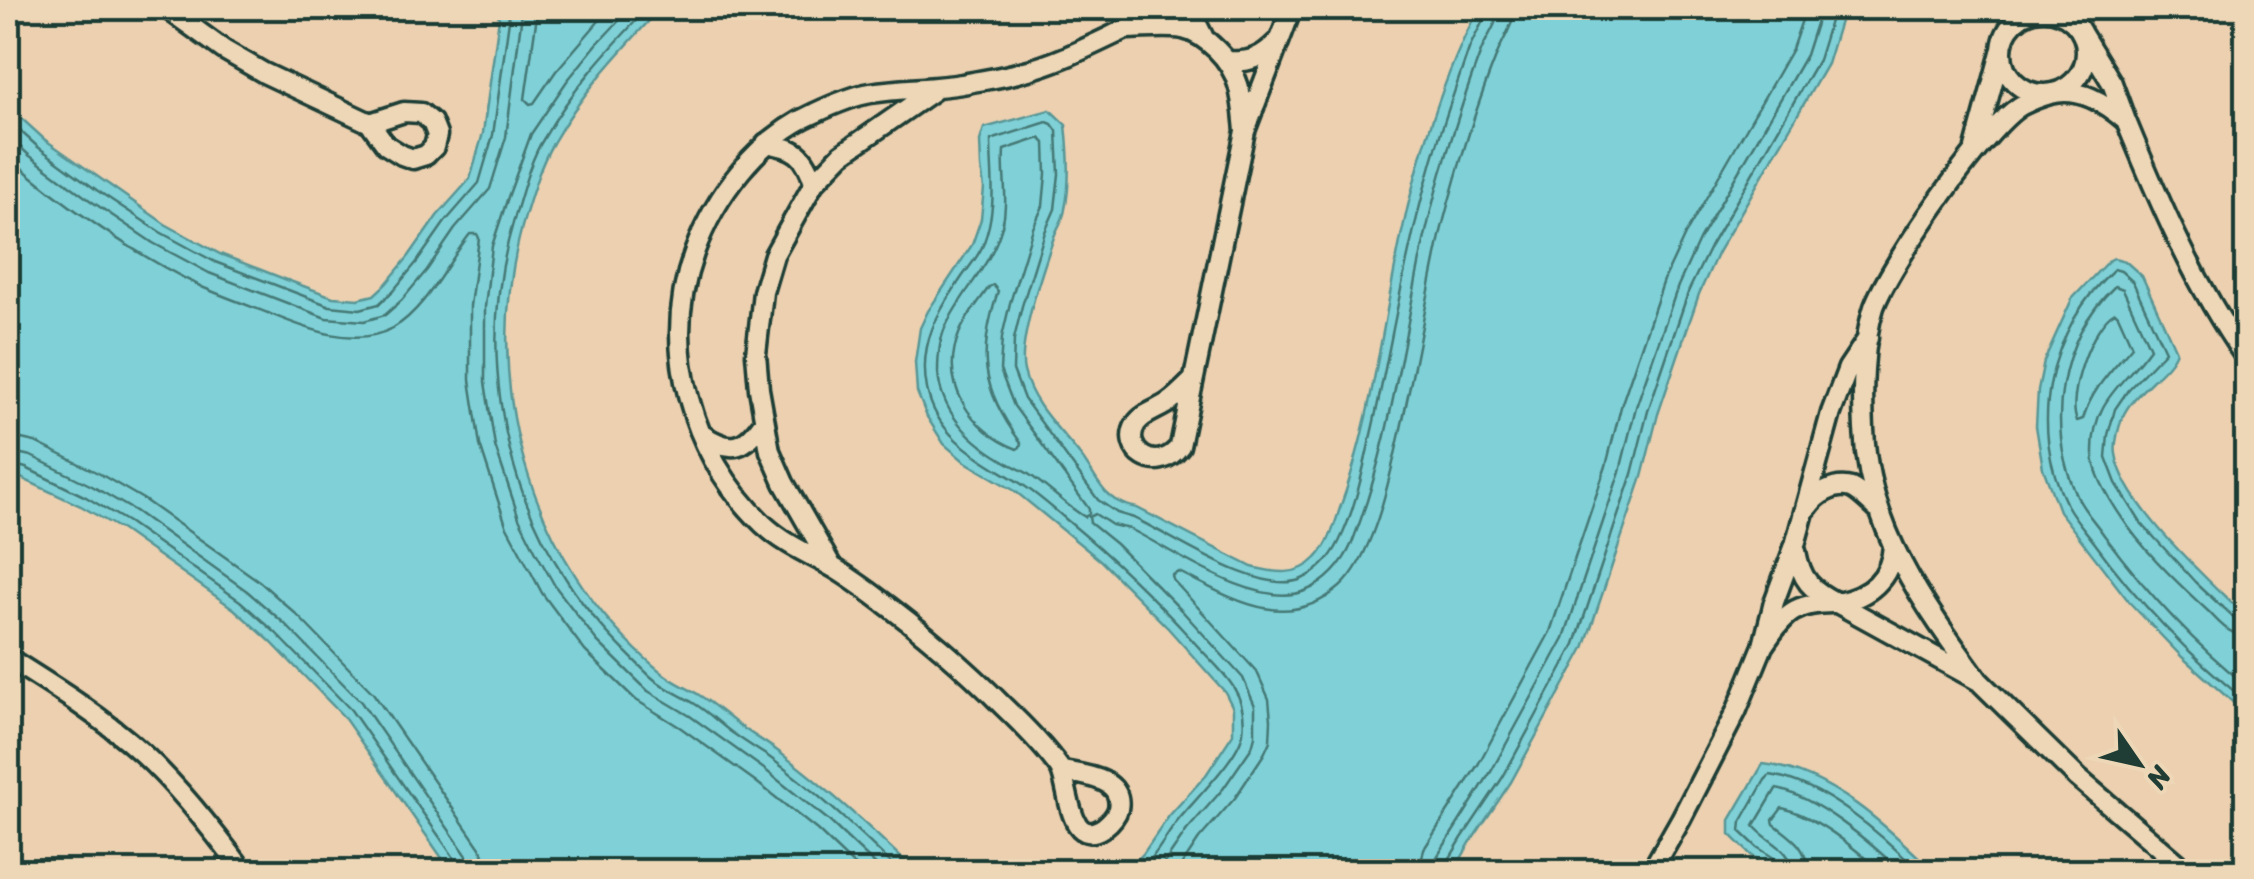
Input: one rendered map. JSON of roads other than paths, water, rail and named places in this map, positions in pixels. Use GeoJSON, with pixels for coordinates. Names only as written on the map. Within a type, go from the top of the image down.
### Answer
{"type":"FeatureCollection","features":[{"type":"Feature","properties":{"kind":"street"},"geometry":{"type":"LineString","coordinates":[[166,8],[264,73],[370,123]]}},
{"type":"Feature","properties":{"kind":"street"},"geometry":{"type":"LineString","coordinates":[[1063,772],[976,679],[870,592],[791,546],[762,523],[714,462],[698,432],[679,347],[682,305],[690,266],[710,216],[766,143],[811,114],[855,97],[899,89],[937,88],[1022,72],[1068,56],[1166,8]]}},
{"type":"Feature","properties":{"kind":"street"},"geometry":{"type":"LineString","coordinates":[[1195,8],[1195,20],[1203,36],[1229,61],[1242,96],[1245,132]]}},
{"type":"Feature","properties":{"kind":"street"},"geometry":{"type":"LineString","coordinates":[[1192,380],[1245,132],[1292,8]]}},
{"type":"Feature","properties":{"kind":"street"},"geometry":{"type":"LineString","coordinates":[[1972,158],[2009,28],[2011,8]]}},
{"type":"Feature","properties":{"kind":"street"},"geometry":{"type":"LineString","coordinates":[[2009,28],[2030,12],[2056,11],[2065,12],[2082,34],[2112,82],[2189,264],[2217,316],[2246,358]]}},
{"type":"Feature","properties":{"kind":"street"},"geometry":{"type":"LineString","coordinates":[[1126,29],[1182,29],[1203,36]]}},
{"type":"Feature","properties":{"kind":"street"},"geometry":{"type":"LineString","coordinates":[[2082,34],[2086,59],[2074,82],[2020,106],[1998,127],[1938,201],[1902,254],[1875,306],[1868,338],[1864,430],[1877,510],[1892,546],[1923,600],[1979,681],[2078,778],[2188,872]]}},
{"type":"Feature","properties":{"kind":"street"},"geometry":{"type":"LineString","coordinates":[[1229,61],[1258,58],[1279,40]]}},
{"type":"Feature","properties":{"kind":"street"},"geometry":{"type":"LineString","coordinates":[[2002,48],[2007,73],[2026,90],[2089,97],[2109,106],[2126,121]]}},
{"type":"Feature","properties":{"kind":"street"},"geometry":{"type":"LineString","coordinates":[[831,566],[770,452],[756,354],[762,292],[774,255],[814,183],[842,154],[937,88]]}},
{"type":"Feature","properties":{"kind":"street"},"geometry":{"type":"LineString","coordinates":[[766,143],[789,147],[801,156],[814,183]]}},
{"type":"Feature","properties":{"kind":"street"},"geometry":{"type":"LineString","coordinates":[[1651,872],[1736,712],[1763,646],[1832,412],[1848,368],[1868,338]]}},
{"type":"Feature","properties":{"kind":"street"},"geometry":{"type":"LineString","coordinates":[[698,432],[719,446],[738,446],[752,439],[764,421]]}},
{"type":"Feature","properties":{"kind":"street"},"geometry":{"type":"LineString","coordinates":[[1804,512],[1814,497],[1839,487],[1851,488],[1877,510]]}},
{"type":"Feature","properties":{"kind":"street"},"geometry":{"type":"LineString","coordinates":[[1795,545],[1800,572],[1812,587],[1979,681]]}},
{"type":"Feature","properties":{"kind":"street"},"geometry":{"type":"LineString","coordinates":[[1763,646],[1780,621],[1796,610],[1813,603],[1857,599],[1883,578],[1892,560],[1892,546]]}},
{"type":"Feature","properties":{"kind":"street"},"geometry":{"type":"LineString","coordinates":[[8,658],[66,694],[143,754],[244,872]]}},
{"type":"Feature","properties":{"kind":"water"},"geometry":{"type":"Polygon","coordinates":[[[496,8],[661,8],[590,89],[553,143],[531,195],[512,275],[507,338],[511,401],[524,462],[546,521],[576,576],[614,627],[660,671],[797,766],[915,871],[451,871],[343,716],[270,641],[234,609],[122,530],[8,472],[8,106],[44,139],[165,224],[220,254],[333,297],[358,299],[374,295],[386,284],[470,179],[483,133],[499,18],[496,8]]]}},
{"type":"Feature","properties":{"kind":"water"},"geometry":{"type":"Polygon","coordinates":[[[1479,8],[1844,8],[1827,64],[1718,252],[1699,294],[1584,648],[1511,782],[1454,871],[1116,871],[1130,867],[1143,854],[1169,816],[1206,775],[1233,734],[1233,708],[1225,692],[1167,627],[1101,561],[1015,491],[964,461],[944,444],[927,417],[917,392],[915,362],[920,328],[972,245],[981,219],[984,188],[980,141],[984,128],[1050,110],[1066,125],[1067,199],[1024,342],[1024,371],[1041,407],[1104,490],[1117,501],[1252,567],[1294,571],[1316,558],[1333,530],[1368,410],[1415,180],[1443,90],[1479,8]]]}},
{"type":"Feature","properties":{"kind":"water"},"geometry":{"type":"Polygon","coordinates":[[[2114,258],[2125,261],[2142,276],[2176,351],[2128,407],[2118,430],[2116,454],[2134,496],[2151,518],[2246,617],[2246,714],[2182,657],[2130,603],[2059,511],[2043,468],[2036,426],[2044,361],[2072,299],[2114,258]]]}},
{"type":"Feature","properties":{"kind":"water"},"geometry":{"type":"Polygon","coordinates":[[[1763,764],[1811,777],[1834,789],[1877,820],[1933,871],[1777,871],[1751,855],[1730,834],[1730,820],[1763,764]]]}}]}
